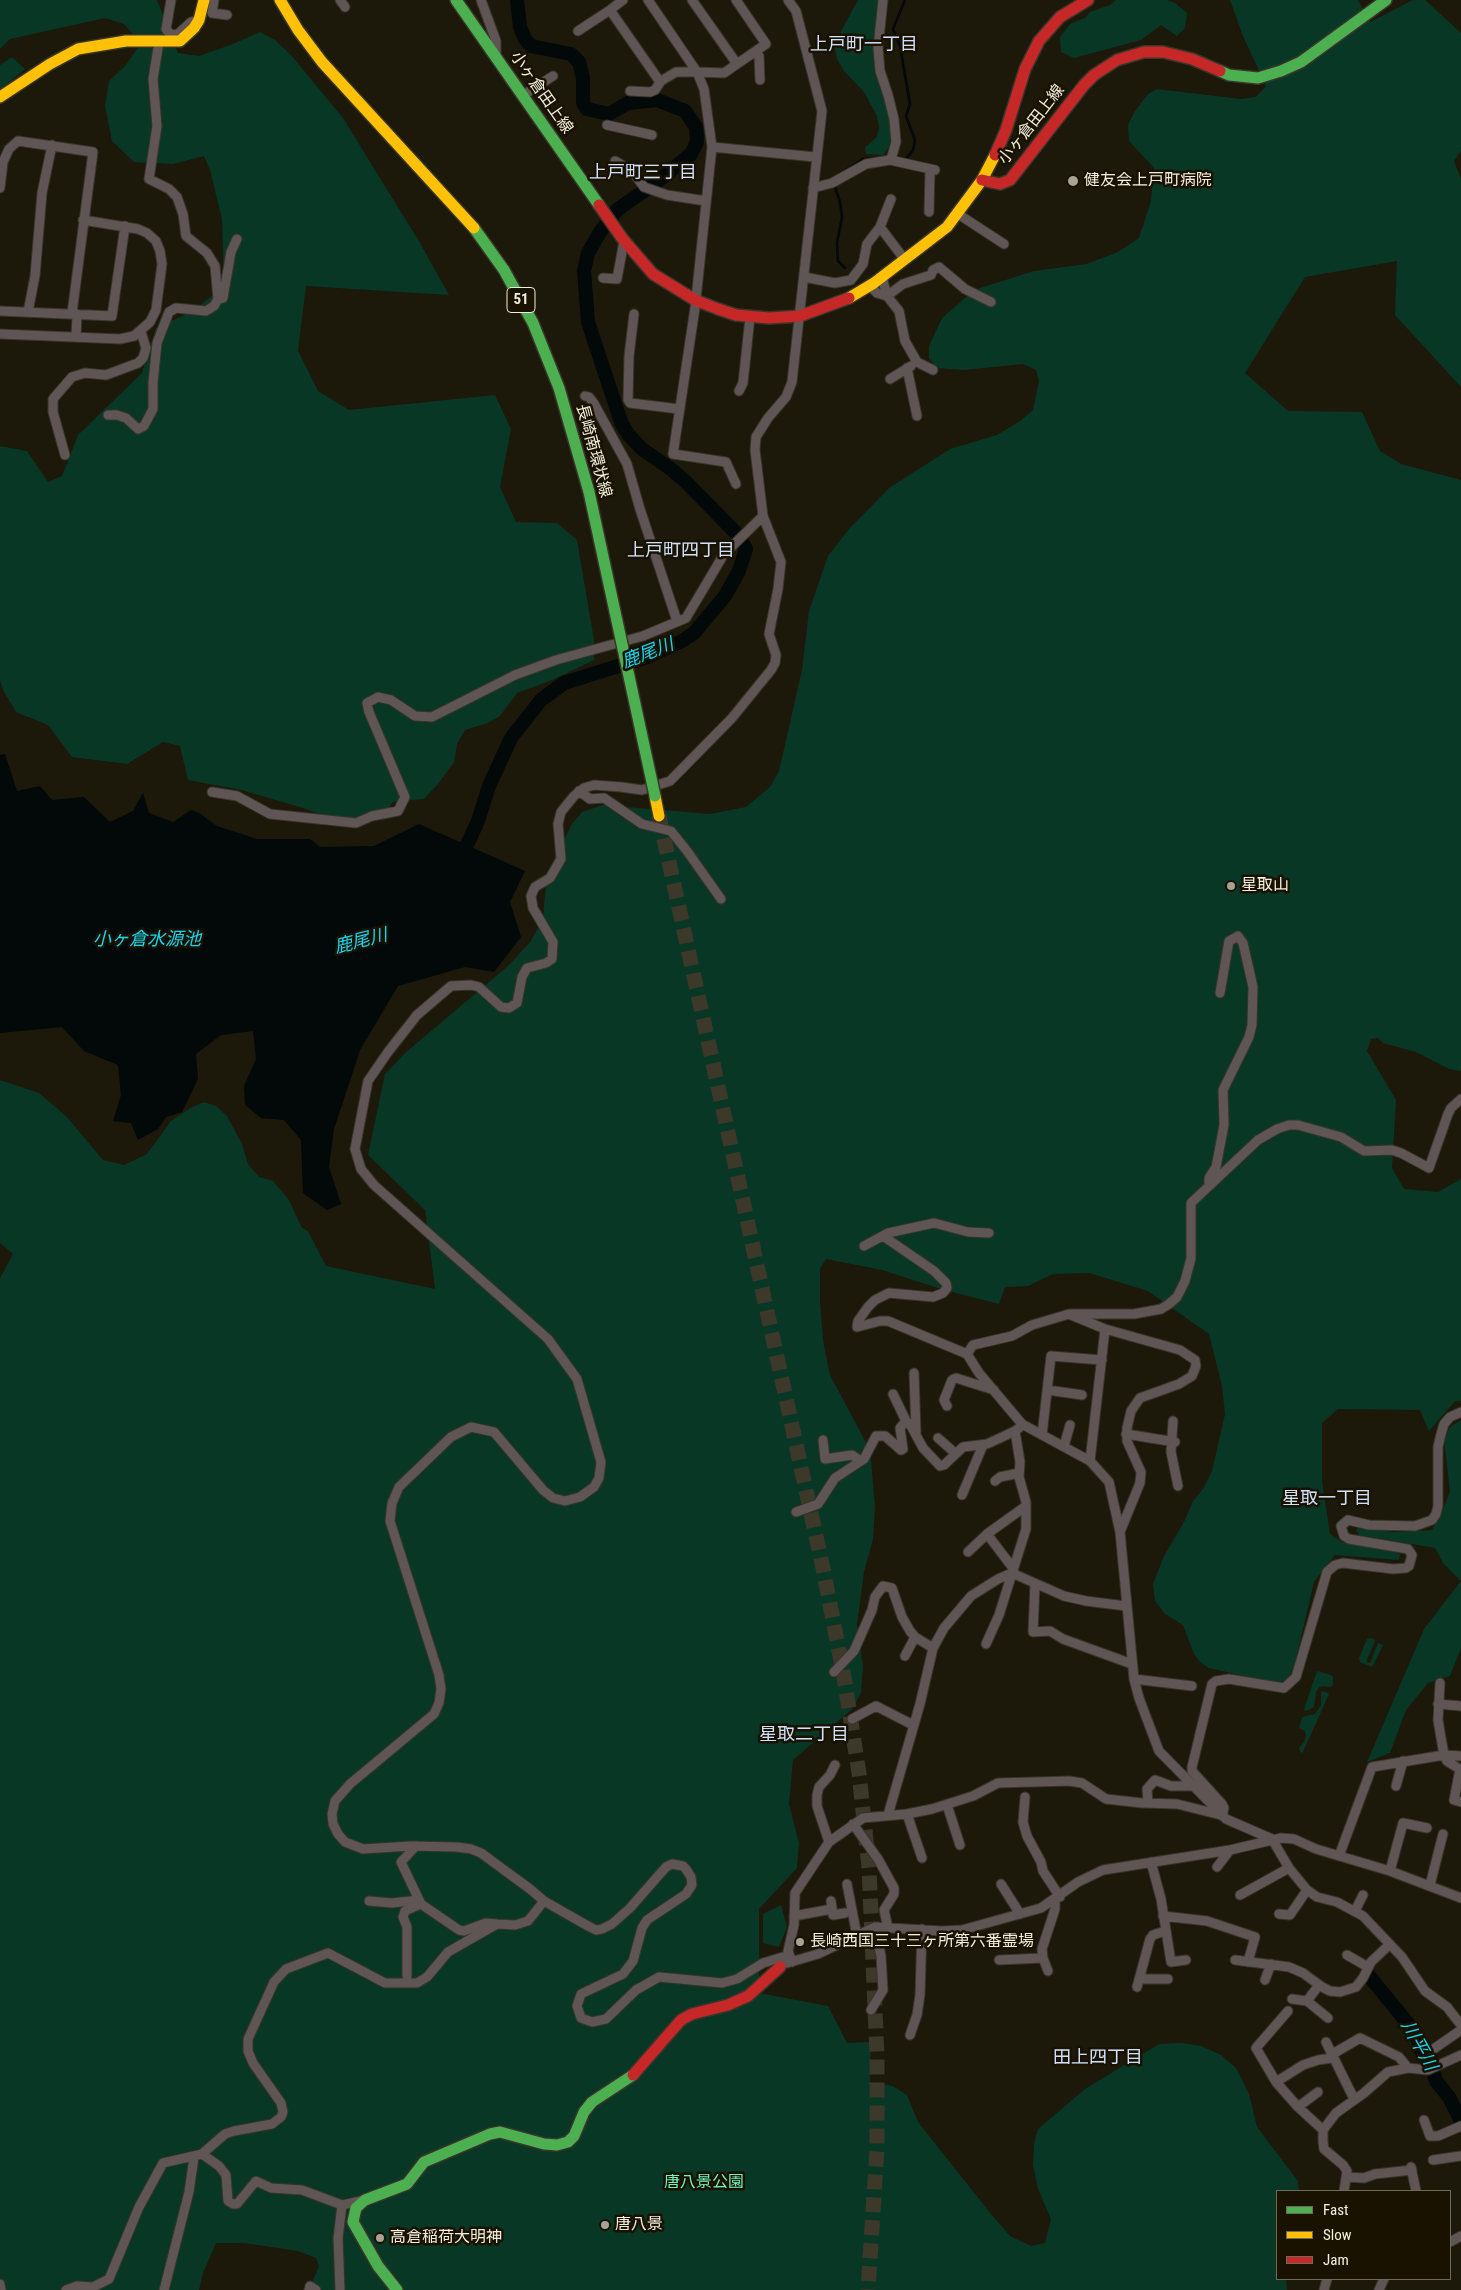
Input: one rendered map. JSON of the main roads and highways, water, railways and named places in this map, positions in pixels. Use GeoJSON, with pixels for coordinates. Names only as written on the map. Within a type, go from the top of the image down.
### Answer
{"type":"FeatureCollection","features":[{"type":"Feature","properties":{"kind":"main road"},"geometry":{"type":"LineString","coordinates":[[0,96],[50,64],[78,49],[126,41],[159,42],[180,40],[194,28],[199,20],[204,0]]}},
{"type":"Feature","properties":{"kind":"main road","name":"51"},"geometry":{"type":"LineString","coordinates":[[269,0],[284,23],[319,64],[394,142]]}},
{"type":"Feature","properties":{"kind":"main road","name":"51"},"geometry":{"type":"LineString","coordinates":[[280,0],[309,46],[358,104]]}},
{"type":"Feature","properties":{"kind":"main road","name":"51"},"geometry":{"type":"LineString","coordinates":[[291,0],[318,44],[380,120],[394,142]]}},
{"type":"Feature","properties":{"kind":"main road","name":"小ヶ倉田上線"},"geometry":{"type":"LineString","coordinates":[[456,0],[623,240],[653,274],[695,300],[736,315],[769,318],[800,316],[845,300],[870,286],[938,236],[958,214],[982,180],[1000,184],[1010,180],[1084,85],[1094,75],[1117,60],[1144,52],[1163,52],[1192,58],[1229,75],[1258,78],[1301,62],[1386,0]]}},
{"type":"Feature","properties":{"kind":"main road"},"geometry":{"type":"LineString","coordinates":[[982,180],[1006,130],[1025,69],[1040,41],[1060,17],[1088,0]]}},
{"type":"Feature","properties":{"kind":"main road","name":"長崎南環状線"},"geometry":{"type":"LineString","coordinates":[[394,142],[466,218],[504,270],[542,344],[559,388],[588,492],[659,816]]}},
{"type":"Feature","properties":{"kind":"main road"},"geometry":{"type":"LineString","coordinates":[[397,2290],[378,2266],[352,2222],[356,2208],[365,2200],[407,2184],[424,2162],[490,2134],[500,2132],[544,2144],[557,2145],[568,2142],[574,2136],[582,2116],[592,2102],[633,2076],[681,2020],[692,2014],[728,2005],[748,1996],[780,1967]]}},
{"type":"Feature","properties":{"kind":"water","name":"小ヶ倉水源池"},"geometry":{"type":"Polygon","coordinates":[[[5,754],[17,791],[40,786],[52,800],[84,797],[110,822],[133,811],[143,793],[149,813],[173,822],[191,810],[199,813],[217,826],[257,839],[310,839],[320,847],[374,846],[419,824],[525,871],[510,902],[521,937],[494,972],[465,967],[398,986],[360,1050],[334,1129],[329,1167],[341,1204],[327,1210],[303,1193],[301,1140],[284,1120],[261,1118],[245,1105],[244,1086],[256,1059],[253,1031],[221,1035],[196,1054],[198,1079],[182,1112],[166,1117],[158,1129],[138,1140],[131,1123],[113,1121],[121,1095],[118,1065],[84,1051],[62,1027],[0,1033],[0,755],[5,754]]]}},
{"type":"Feature","properties":{"kind":"waterway","name":"鹿尾川"},"geometry":{"type":"LineString","coordinates":[[459,862],[478,821],[489,786],[511,738],[541,700],[564,683],[647,657],[682,641],[694,633],[725,596],[739,571],[746,549],[738,535],[687,483],[671,469],[642,449],[628,434],[621,422],[588,322],[584,271],[588,253],[600,232],[618,209],[657,182],[691,154],[697,142],[696,127],[685,111],[657,100],[628,103],[609,114],[587,109],[583,103],[583,78],[579,62],[571,54],[531,46],[525,39],[520,27],[517,0]]}},
{"type":"Feature","properties":{"kind":"waterway"},"geometry":{"type":"LineString","coordinates":[[905,0],[893,29],[900,46],[910,104],[906,116],[915,140],[913,150],[905,160]]}},
{"type":"Feature","properties":{"kind":"waterway"},"geometry":{"type":"LineString","coordinates":[[838,175],[863,159],[880,158]]}},
{"type":"Feature","properties":{"kind":"waterway"},"geometry":{"type":"LineString","coordinates":[[834,184],[840,202],[842,217],[837,243],[838,261],[845,268]]}},
{"type":"Feature","properties":{"kind":"waterway","name":"川平川"},"geometry":{"type":"LineString","coordinates":[[1369,1976],[1415,2032],[1421,2051],[1430,2061],[1436,2081],[1449,2097],[1461,2121]]}},
{"type":"Feature","properties":{"kind":"tunnel"},"geometry":{"type":"LineString","coordinates":[[659,816],[823,1568],[844,1677],[859,1773],[869,1868],[877,2056],[877,2149],[868,2290]]}},
{"type":"Feature","properties":{"kind":"place","name":"健友会上戸町病院"},"geometry":{"type":"Point","coordinates":[1073,181]}},
{"type":"Feature","properties":{"kind":"place","name":"星取山"},"geometry":{"type":"Point","coordinates":[1231,886]}},
{"type":"Feature","properties":{"kind":"place","name":"長崎西国三十三ヶ所第六番霊場"},"geometry":{"type":"Point","coordinates":[800,1942]}},
{"type":"Feature","properties":{"kind":"place","name":"唐八景"},"geometry":{"type":"Point","coordinates":[605,2225]}},
{"type":"Feature","properties":{"kind":"place","name":"高倉稲荷大明神"},"geometry":{"type":"Point","coordinates":[380,2238]}},
{"type":"Feature","properties":{"kind":"district","name":"上戸町一丁目"},"geometry":{"type":"Point","coordinates":[864,45]}},
{"type":"Feature","properties":{"kind":"district","name":"上戸町三丁目"},"geometry":{"type":"Point","coordinates":[643,173]}},
{"type":"Feature","properties":{"kind":"district","name":"上戸町四丁目"},"geometry":{"type":"Point","coordinates":[681,551]}},
{"type":"Feature","properties":{"kind":"district","name":"星取一丁目"},"geometry":{"type":"Point","coordinates":[1327,1499]}},
{"type":"Feature","properties":{"kind":"district","name":"星取二丁目"},"geometry":{"type":"Point","coordinates":[804,1735]}},
{"type":"Feature","properties":{"kind":"district","name":"田上四丁目"},"geometry":{"type":"Point","coordinates":[1098,2058]}},
{"type":"Feature","properties":{"kind":"park label","name":"唐八景公園"},"geometry":{"type":"Point","coordinates":[704,2183]}}]}
